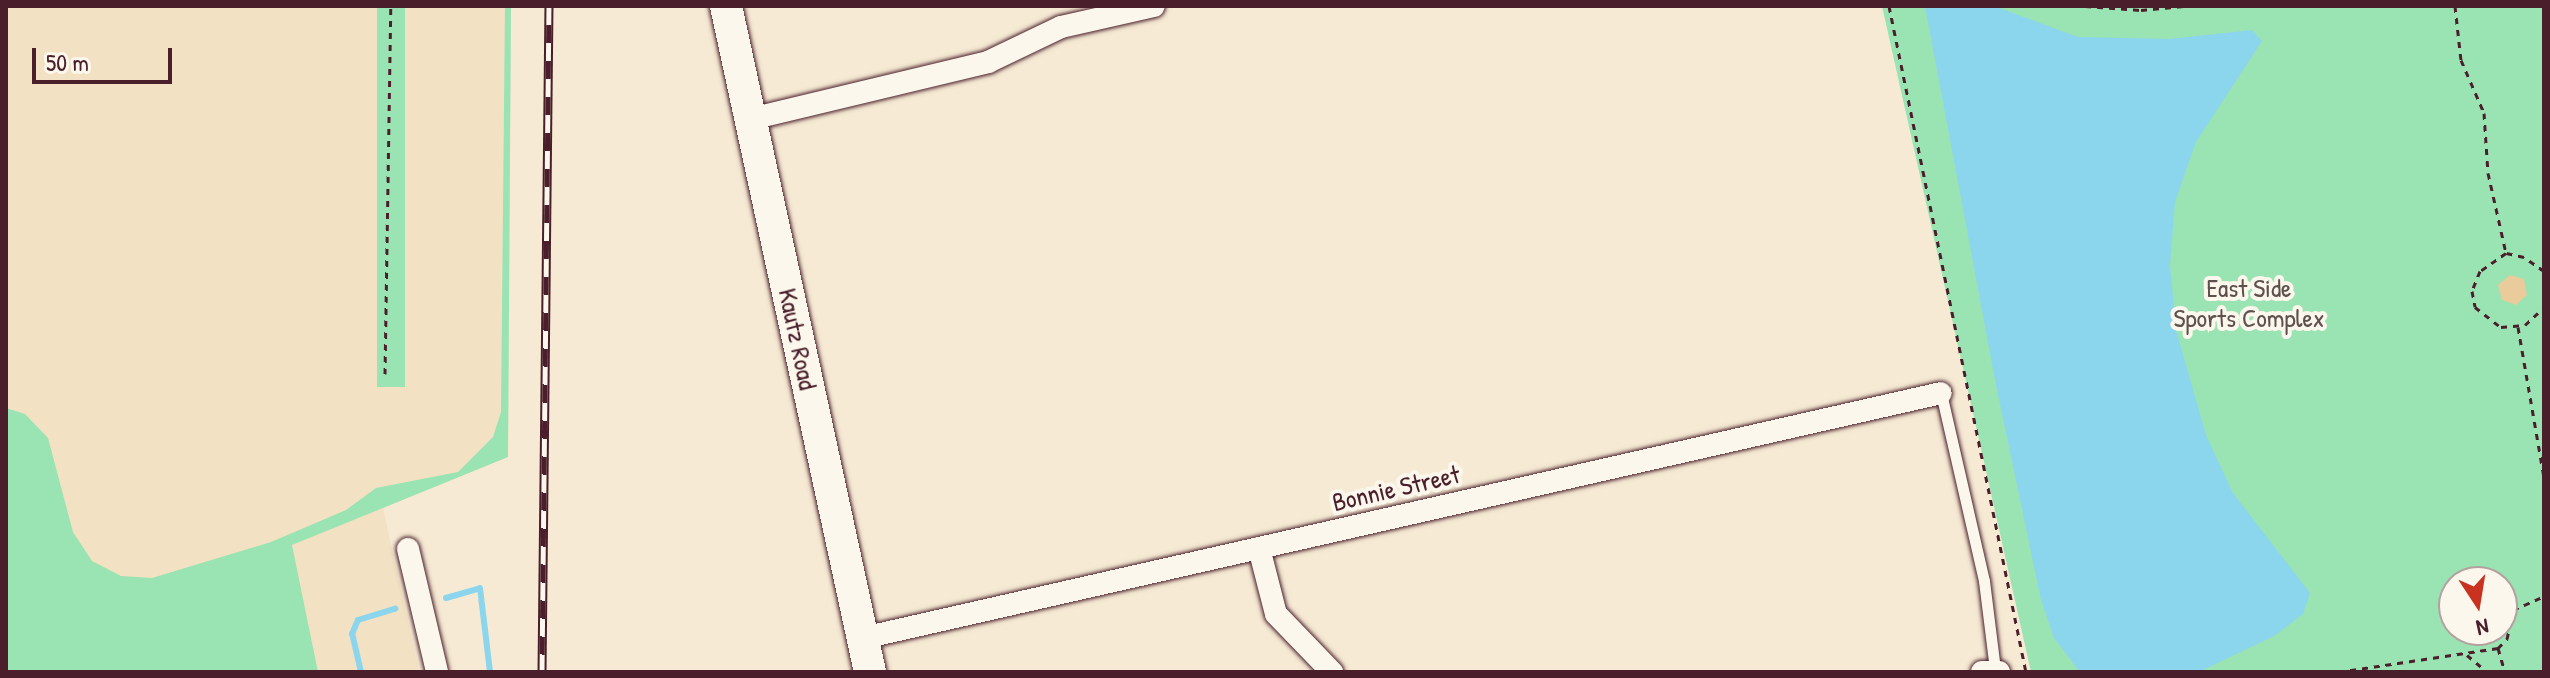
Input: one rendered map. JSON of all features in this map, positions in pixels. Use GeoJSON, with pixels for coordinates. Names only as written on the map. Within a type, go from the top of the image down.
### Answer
{"type":"FeatureCollection","features":[{"type":"Feature","properties":{"kind":"street","name":"Kautz Road"},"geometry":{"type":"LineString","coordinates":[[726,6],[870,672]]}},
{"type":"Feature","properties":{"kind":"street"},"geometry":{"type":"LineString","coordinates":[[751,119],[988,62],[1061,27],[1154,6]]}},
{"type":"Feature","properties":{"kind":"street","name":"Bonnie Street"},"geometry":{"type":"LineString","coordinates":[[863,638],[1941,393]]}},
{"type":"Feature","properties":{"kind":"street"},"geometry":{"type":"LineString","coordinates":[[1259,548],[1276,614],[1332,672]]}},
{"type":"Feature","properties":{"kind":"street"},"geometry":{"type":"LineString","coordinates":[[408,549],[437,672]]}},
{"type":"Feature","properties":{"kind":"lane"},"geometry":{"type":"LineString","coordinates":[[1941,393],[1984,581],[1992,671]]}},
{"type":"Feature","properties":{"kind":"path"},"geometry":{"type":"LineString","coordinates":[[385,374],[391,6]]}},
{"type":"Feature","properties":{"kind":"path"},"geometry":{"type":"LineString","coordinates":[[1889,6],[2026,672]]}},
{"type":"Feature","properties":{"kind":"path"},"geometry":{"type":"LineString","coordinates":[[2085,6],[2141,10],[2184,6]]}},
{"type":"Feature","properties":{"kind":"path"},"geometry":{"type":"LineString","coordinates":[[2455,6],[2461,60],[2484,113],[2488,173],[2506,253]]}},
{"type":"Feature","properties":{"kind":"path"},"geometry":{"type":"LineString","coordinates":[[2544,271],[2524,257],[2506,253],[2491,258],[2472,291],[2475,307],[2484,319],[2518,327],[2537,318],[2544,307]]}},
{"type":"Feature","properties":{"kind":"path"},"geometry":{"type":"LineString","coordinates":[[2518,327],[2544,478]]}},
{"type":"Feature","properties":{"kind":"path"},"geometry":{"type":"LineString","coordinates":[[2338,672],[2498,648],[2504,644],[2513,610],[2544,596]]}},
{"type":"Feature","properties":{"kind":"path"},"geometry":{"type":"LineString","coordinates":[[2498,648],[2505,672]]}},
{"type":"Feature","properties":{"kind":"path"},"geometry":{"type":"LineString","coordinates":[[2467,655],[2487,672]]}},
{"type":"Feature","properties":{"kind":"shaded area"},"geometry":{"type":"Polygon","coordinates":[[[6,6],[511,6],[508,457],[383,508],[419,672],[6,672],[6,6]]]}},
{"type":"Feature","properties":{"kind":"green space"},"geometry":{"type":"Polygon","coordinates":[[[377,6],[405,6],[405,387],[377,387],[377,6]]]}},
{"type":"Feature","properties":{"kind":"green space"},"geometry":{"type":"Polygon","coordinates":[[[505,6],[511,6],[508,457],[292,545],[318,672],[6,672],[6,408],[25,414],[48,438],[73,532],[92,561],[121,576],[152,578],[271,542],[346,510],[376,488],[458,472],[493,437],[501,412],[505,6]]]}},
{"type":"Feature","properties":{"kind":"green space","name":"East Side Sports Complex"},"geometry":{"type":"Polygon","coordinates":[[[1882,6],[2544,6],[2544,672],[2031,672],[1882,6]]]}},
{"type":"Feature","properties":{"kind":"water"},"geometry":{"type":"Polygon","coordinates":[[[1925,6],[1994,6],[2078,37],[2169,39],[2252,30],[2262,41],[2196,142],[2175,202],[2170,265],[2176,330],[2206,435],[2233,493],[2310,593],[2303,614],[2274,636],[2199,672],[2080,672],[2054,638],[2041,600],[1996,385],[1925,6]]]}},
{"type":"Feature","properties":{"kind":"building"},"geometry":{"type":"Polygon","coordinates":[[[2510,275],[2524,279],[2527,295],[2516,305],[2502,300],[2498,285],[2510,275]]]}},
{"type":"Feature","properties":{"kind":"waterway"},"geometry":{"type":"LineString","coordinates":[[446,598],[480,588],[490,672]]}},
{"type":"Feature","properties":{"kind":"waterway"},"geometry":{"type":"LineString","coordinates":[[361,672],[352,634],[358,620],[395,609]]}},
{"type":"Feature","properties":{"kind":"railway"},"geometry":{"type":"LineString","coordinates":[[542,672],[549,6]]}}]}
